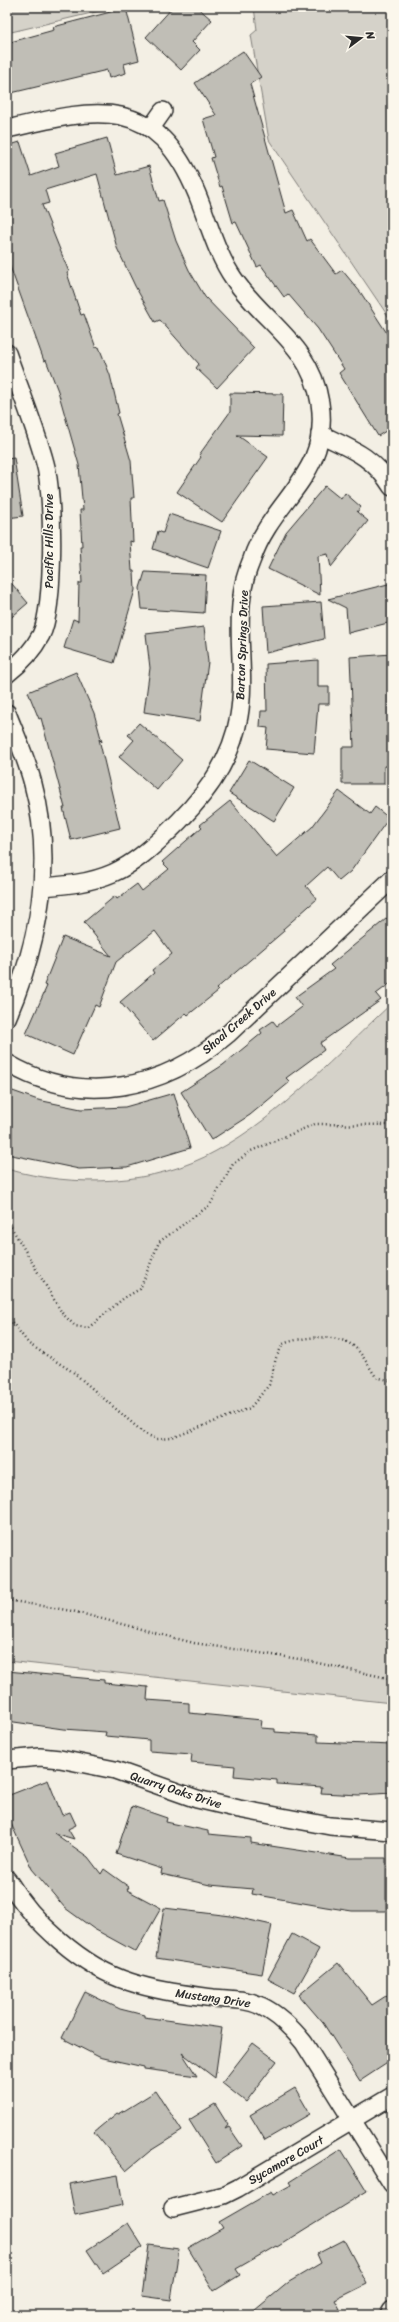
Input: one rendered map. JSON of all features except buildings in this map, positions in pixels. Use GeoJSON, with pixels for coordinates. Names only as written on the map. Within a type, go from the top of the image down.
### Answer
{"type":"FeatureCollection","features":[{"type":"Feature","properties":{"kind":"street"},"geometry":{"type":"LineString","coordinates":[[151,128],[163,111]]}},
{"type":"Feature","properties":{"kind":"street","name":"Barton Springs Drive"},"geometry":{"type":"LineString","coordinates":[[7,128],[74,114],[91,112],[111,113],[151,128],[159,134],[177,155],[189,176],[214,242],[234,280],[247,297],[297,348],[308,366],[320,402],[320,434],[316,454],[308,472],[279,508],[265,531],[246,573],[241,608],[240,715],[234,739],[216,777],[188,813],[148,851],[130,864],[97,879],[79,884],[43,887]]}},
{"type":"Feature","properties":{"kind":"street","name":"Pacific Hills Drive"},"geometry":{"type":"LineString","coordinates":[[7,353],[45,463],[51,502],[49,600],[46,619],[41,635],[31,649],[7,674]]}},
{"type":"Feature","properties":{"kind":"street"},"geometry":{"type":"LineString","coordinates":[[320,434],[360,453],[375,464],[392,487]]}},
{"type":"Feature","properties":{"kind":"street"},"geometry":{"type":"LineString","coordinates":[[7,713],[33,784],[39,809],[44,856],[43,887],[32,949],[20,988],[7,1018]]}},
{"type":"Feature","properties":{"kind":"street","name":"Shoal Creek Drive"},"geometry":{"type":"LineString","coordinates":[[7,1063],[40,1079],[62,1085],[89,1088],[112,1088],[144,1082],[168,1074],[193,1061],[228,1034],[392,879]]}},
{"type":"Feature","properties":{"kind":"street","name":"Quarry Oaks Drive"},"geometry":{"type":"LineString","coordinates":[[7,1760],[40,1757],[60,1759],[115,1770],[197,1799],[239,1809],[338,1827],[392,1831]]}},
{"type":"Feature","properties":{"kind":"street","name":"Mustang Drive"},"geometry":{"type":"LineString","coordinates":[[7,1879],[42,1925],[63,1942],[106,1972],[129,1982],[153,1988],[260,2005],[291,2027],[304,2043],[392,2184]]}},
{"type":"Feature","properties":{"kind":"street","name":"Sycamore Court"},"geometry":{"type":"LineString","coordinates":[[173,2208],[224,2195],[234,2190],[392,2096]]}},
{"type":"Feature","properties":{"kind":"street"},"geometry":{"type":"LineString","coordinates":[[389,2315],[392,2310]]}},
{"type":"Feature","properties":{"kind":"path"},"geometry":{"type":"LineString","coordinates":[[7,1220],[62,1312],[75,1326],[88,1328],[124,1298],[140,1289],[159,1242],[210,1206],[233,1164],[251,1151],[315,1124],[392,1125]]}},
{"type":"Feature","properties":{"kind":"path"},"geometry":{"type":"LineString","coordinates":[[7,1316],[29,1344],[73,1372],[145,1434],[157,1439],[172,1438],[250,1408],[269,1385],[276,1358],[283,1344],[298,1338],[338,1339],[352,1345],[376,1377],[392,1380]]}},
{"type":"Feature","properties":{"kind":"path"},"geometry":{"type":"LineString","coordinates":[[7,1600],[80,1613],[194,1643],[299,1659],[392,1679]]}},
{"type":"Feature","properties":{"kind":"shaded area"},"geometry":{"type":"Polygon","coordinates":[[[7,7],[117,7],[7,33],[7,7]]]}},
{"type":"Feature","properties":{"kind":"shaded area"},"geometry":{"type":"Polygon","coordinates":[[[254,7],[392,7],[392,322],[269,140],[251,35],[257,30],[254,7]]]}},
{"type":"Feature","properties":{"kind":"shaded area"},"geometry":{"type":"Polygon","coordinates":[[[392,1003],[392,1703],[7,1661],[7,1169],[59,1179],[86,1181],[140,1177],[167,1171],[192,1163],[240,1137],[286,1102],[330,1063],[392,1003]]]}}]}
